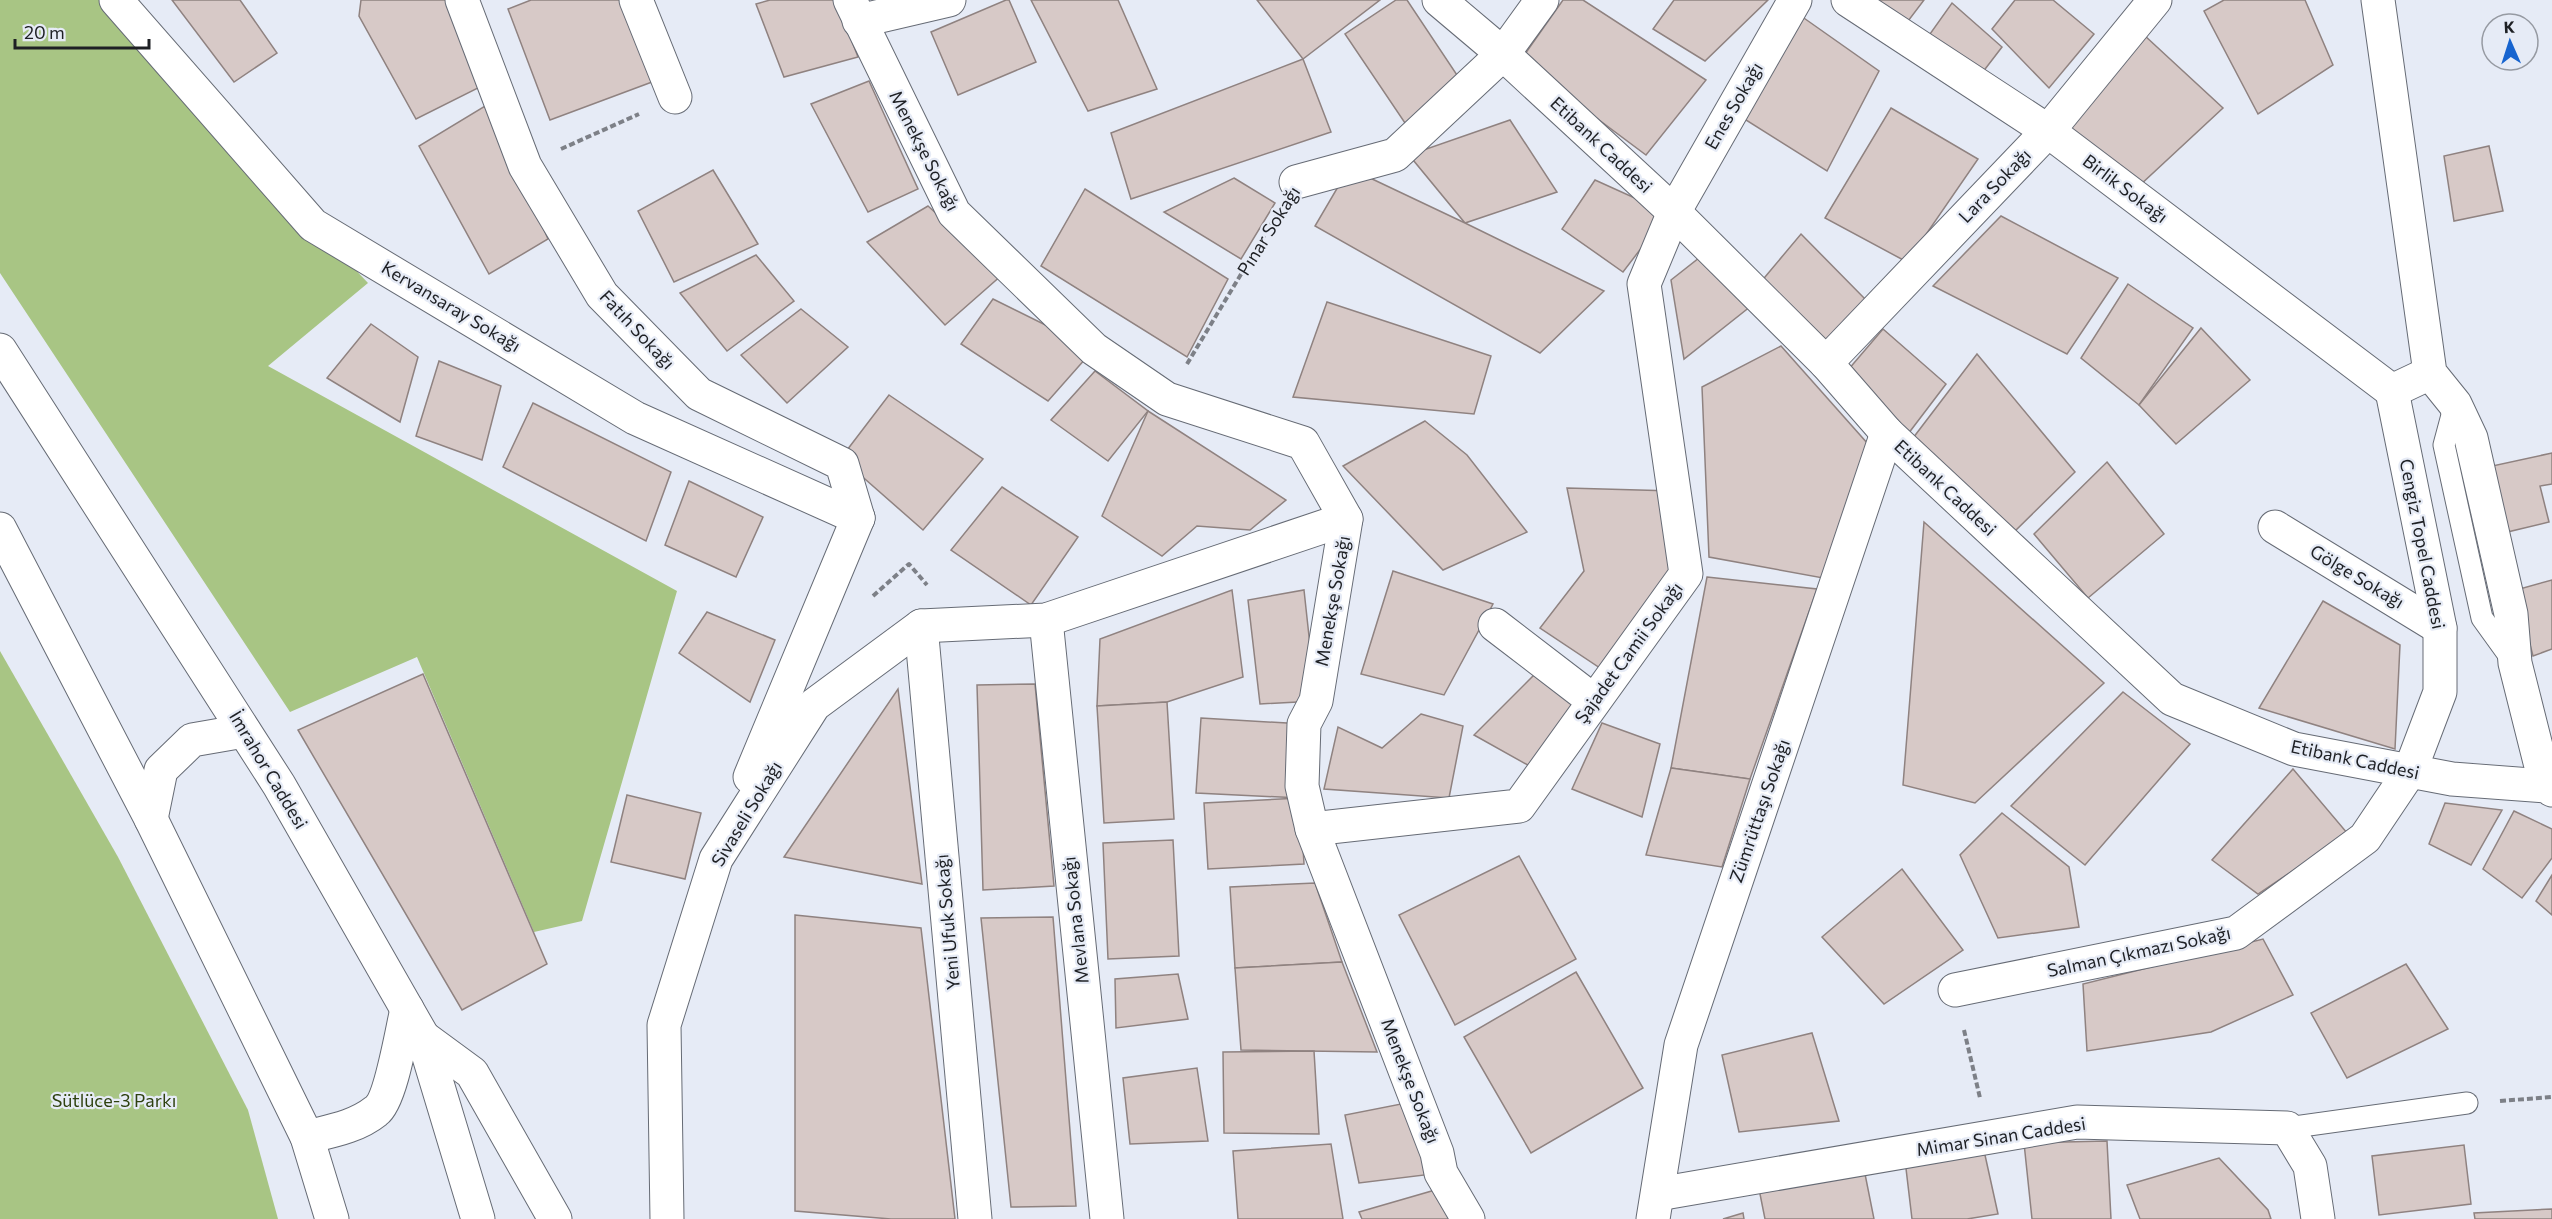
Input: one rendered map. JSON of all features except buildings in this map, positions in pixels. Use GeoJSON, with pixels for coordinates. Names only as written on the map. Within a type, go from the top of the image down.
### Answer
{"type":"FeatureCollection","features":[{"type":"Feature","properties":{"kind":"street","name":"Kervansaray Sokağı"},"geometry":{"type":"LineString","coordinates":[[116,0],[313,225],[635,418],[858,518]]}},
{"type":"Feature","properties":{"kind":"street","name":"Fatıh Sokağı"},"geometry":{"type":"LineString","coordinates":[[462,0],[525,166],[602,295],[699,394],[842,464],[858,518]]}},
{"type":"Feature","properties":{"kind":"street"},"geometry":{"type":"LineString","coordinates":[[636,0],[675,97]]}},
{"type":"Feature","properties":{"kind":"street"},"geometry":{"type":"LineString","coordinates":[[854,11],[949,0]]}},
{"type":"Feature","properties":{"kind":"street","name":"Etibank Caddesi"},"geometry":{"type":"LineString","coordinates":[[1439,0],[1503,54],[1674,212],[1826,363],[1887,433],[2172,699],[2294,749],[2452,779],[2549,788]]}},
{"type":"Feature","properties":{"kind":"street","name":"Pınar Sokağı"},"geometry":{"type":"LineString","coordinates":[[1296,182],[1395,155],[1503,54],[1542,0]]}},
{"type":"Feature","properties":{"kind":"street","name":"Enes Sokağı"},"geometry":{"type":"LineString","coordinates":[[1674,212],[1795,0]]}},
{"type":"Feature","properties":{"kind":"street","name":"Birlik Sokağı"},"geometry":{"type":"LineString","coordinates":[[1848,0],[2048,131],[2392,391]]}},
{"type":"Feature","properties":{"kind":"street","name":"Lara Sokağı"},"geometry":{"type":"LineString","coordinates":[[1826,363],[2048,131],[2155,0]]}},
{"type":"Feature","properties":{"kind":"street"},"geometry":{"type":"LineString","coordinates":[[2378,0],[2430,373],[2455,404],[2471,438],[2511,614],[2515,663],[2549,788]]}},
{"type":"Feature","properties":{"kind":"street","name":"Menekşe Sokağı"},"geometry":{"type":"LineString","coordinates":[[854,11],[954,213],[1094,349],[1167,399],[1303,442],[1347,519],[1316,701],[1304,724],[1302,786],[1312,829],[1437,1153],[1441,1173],[1468,1219]]}},
{"type":"Feature","properties":{"kind":"street","name":"Şajadet Camii Sokağı"},"geometry":{"type":"LineString","coordinates":[[1312,829],[1519,806],[1686,574],[1644,284],[1674,212]]}},
{"type":"Feature","properties":{"kind":"street","name":"İmrahor Caddesi"},"geometry":{"type":"LineString","coordinates":[[0,350],[279,785],[423,1037],[478,1219]]}},
{"type":"Feature","properties":{"kind":"street"},"geometry":{"type":"LineString","coordinates":[[2392,391],[2430,373]]}},
{"type":"Feature","properties":{"kind":"street","name":"Cengiz Topel Caddesi"},"geometry":{"type":"LineString","coordinates":[[2392,391],[2440,628],[2440,692],[2410,771]]}},
{"type":"Feature","properties":{"kind":"street","name":"Zümrüttaşı Sokağı"},"geometry":{"type":"LineString","coordinates":[[1656,1206],[1681,1045],[1887,433]]}},
{"type":"Feature","properties":{"kind":"street"},"geometry":{"type":"LineString","coordinates":[[716,859],[858,518]]}},
{"type":"Feature","properties":{"kind":"street"},"geometry":{"type":"LineString","coordinates":[[921,626],[1046,620],[1347,519]]}},
{"type":"Feature","properties":{"kind":"street","name":"Gölge Sokağı"},"geometry":{"type":"LineString","coordinates":[[2275,527],[2440,628]]}},
{"type":"Feature","properties":{"kind":"street"},"geometry":{"type":"LineString","coordinates":[[0,529],[151,819],[307,1137],[332,1219]]}},
{"type":"Feature","properties":{"kind":"street","name":"Mevlana Sokağı"},"geometry":{"type":"LineString","coordinates":[[1046,620],[1107,1219]]}},
{"type":"Feature","properties":{"kind":"street"},"geometry":{"type":"LineString","coordinates":[[1495,625],[1594,701]]}},
{"type":"Feature","properties":{"kind":"street","name":"Sivaseli Sokağı"},"geometry":{"type":"LineString","coordinates":[[668,1219],[664,1025],[716,859],[814,705],[921,626]]}},
{"type":"Feature","properties":{"kind":"street","name":"Yeni Ufuk Sokağı"},"geometry":{"type":"LineString","coordinates":[[921,626],[975,1219]]}},
{"type":"Feature","properties":{"kind":"street"},"geometry":{"type":"LineString","coordinates":[[151,819],[161,770],[192,740],[244,731]]}},
{"type":"Feature","properties":{"kind":"street","name":"Salman Çıkmazı Sokağı"},"geometry":{"type":"LineString","coordinates":[[1955,990],[2236,933],[2365,838],[2410,771]]}},
{"type":"Feature","properties":{"kind":"street"},"geometry":{"type":"LineString","coordinates":[[307,1137],[349,1127],[378,1110],[393,1074],[407,1009]]}},
{"type":"Feature","properties":{"kind":"street"},"geometry":{"type":"LineString","coordinates":[[423,1037],[472,1073],[555,1219]]}},
{"type":"Feature","properties":{"kind":"street","name":"Mimar Sinan Caddesi"},"geometry":{"type":"LineString","coordinates":[[1656,1206],[1989,1137],[2077,1122],[2287,1128]]}},
{"type":"Feature","properties":{"kind":"street"},"geometry":{"type":"LineString","coordinates":[[2287,1128],[2310,1166],[2318,1219]]}},
{"type":"Feature","properties":{"kind":"street"},"geometry":{"type":"LineString","coordinates":[[1633,1219],[1656,1206]]}},
{"type":"Feature","properties":{"kind":"lane"},"geometry":{"type":"LineString","coordinates":[[2287,1128],[2467,1103]]}},
{"type":"Feature","properties":{"kind":"path"},"geometry":{"type":"LineString","coordinates":[[525,166],[675,97]]}},
{"type":"Feature","properties":{"kind":"path","name":"Pınar Sokağı"},"geometry":{"type":"LineString","coordinates":[[1167,399],[1296,182]]}},
{"type":"Feature","properties":{"kind":"path"},"geometry":{"type":"LineString","coordinates":[[873,596],[909,564],[928,586],[921,592]]}},
{"type":"Feature","properties":{"kind":"path"},"geometry":{"type":"LineString","coordinates":[[1955,990],[1989,1137]]}},
{"type":"Feature","properties":{"kind":"path"},"geometry":{"type":"LineString","coordinates":[[2467,1103],[2552,1097]]}},
{"type":"Feature","properties":{"kind":"green space"},"geometry":{"type":"Polygon","coordinates":[[[0,0],[99,0],[368,283],[268,366],[677,591],[582,921],[534,932],[417,657],[290,712],[0,273],[0,0]]]}},
{"type":"Feature","properties":{"kind":"green space","name":"Sütlüce-3 Parkı"},"geometry":{"type":"Polygon","coordinates":[[[0,651],[118,857],[248,1110],[278,1219],[0,1219],[0,651]]]}}]}
